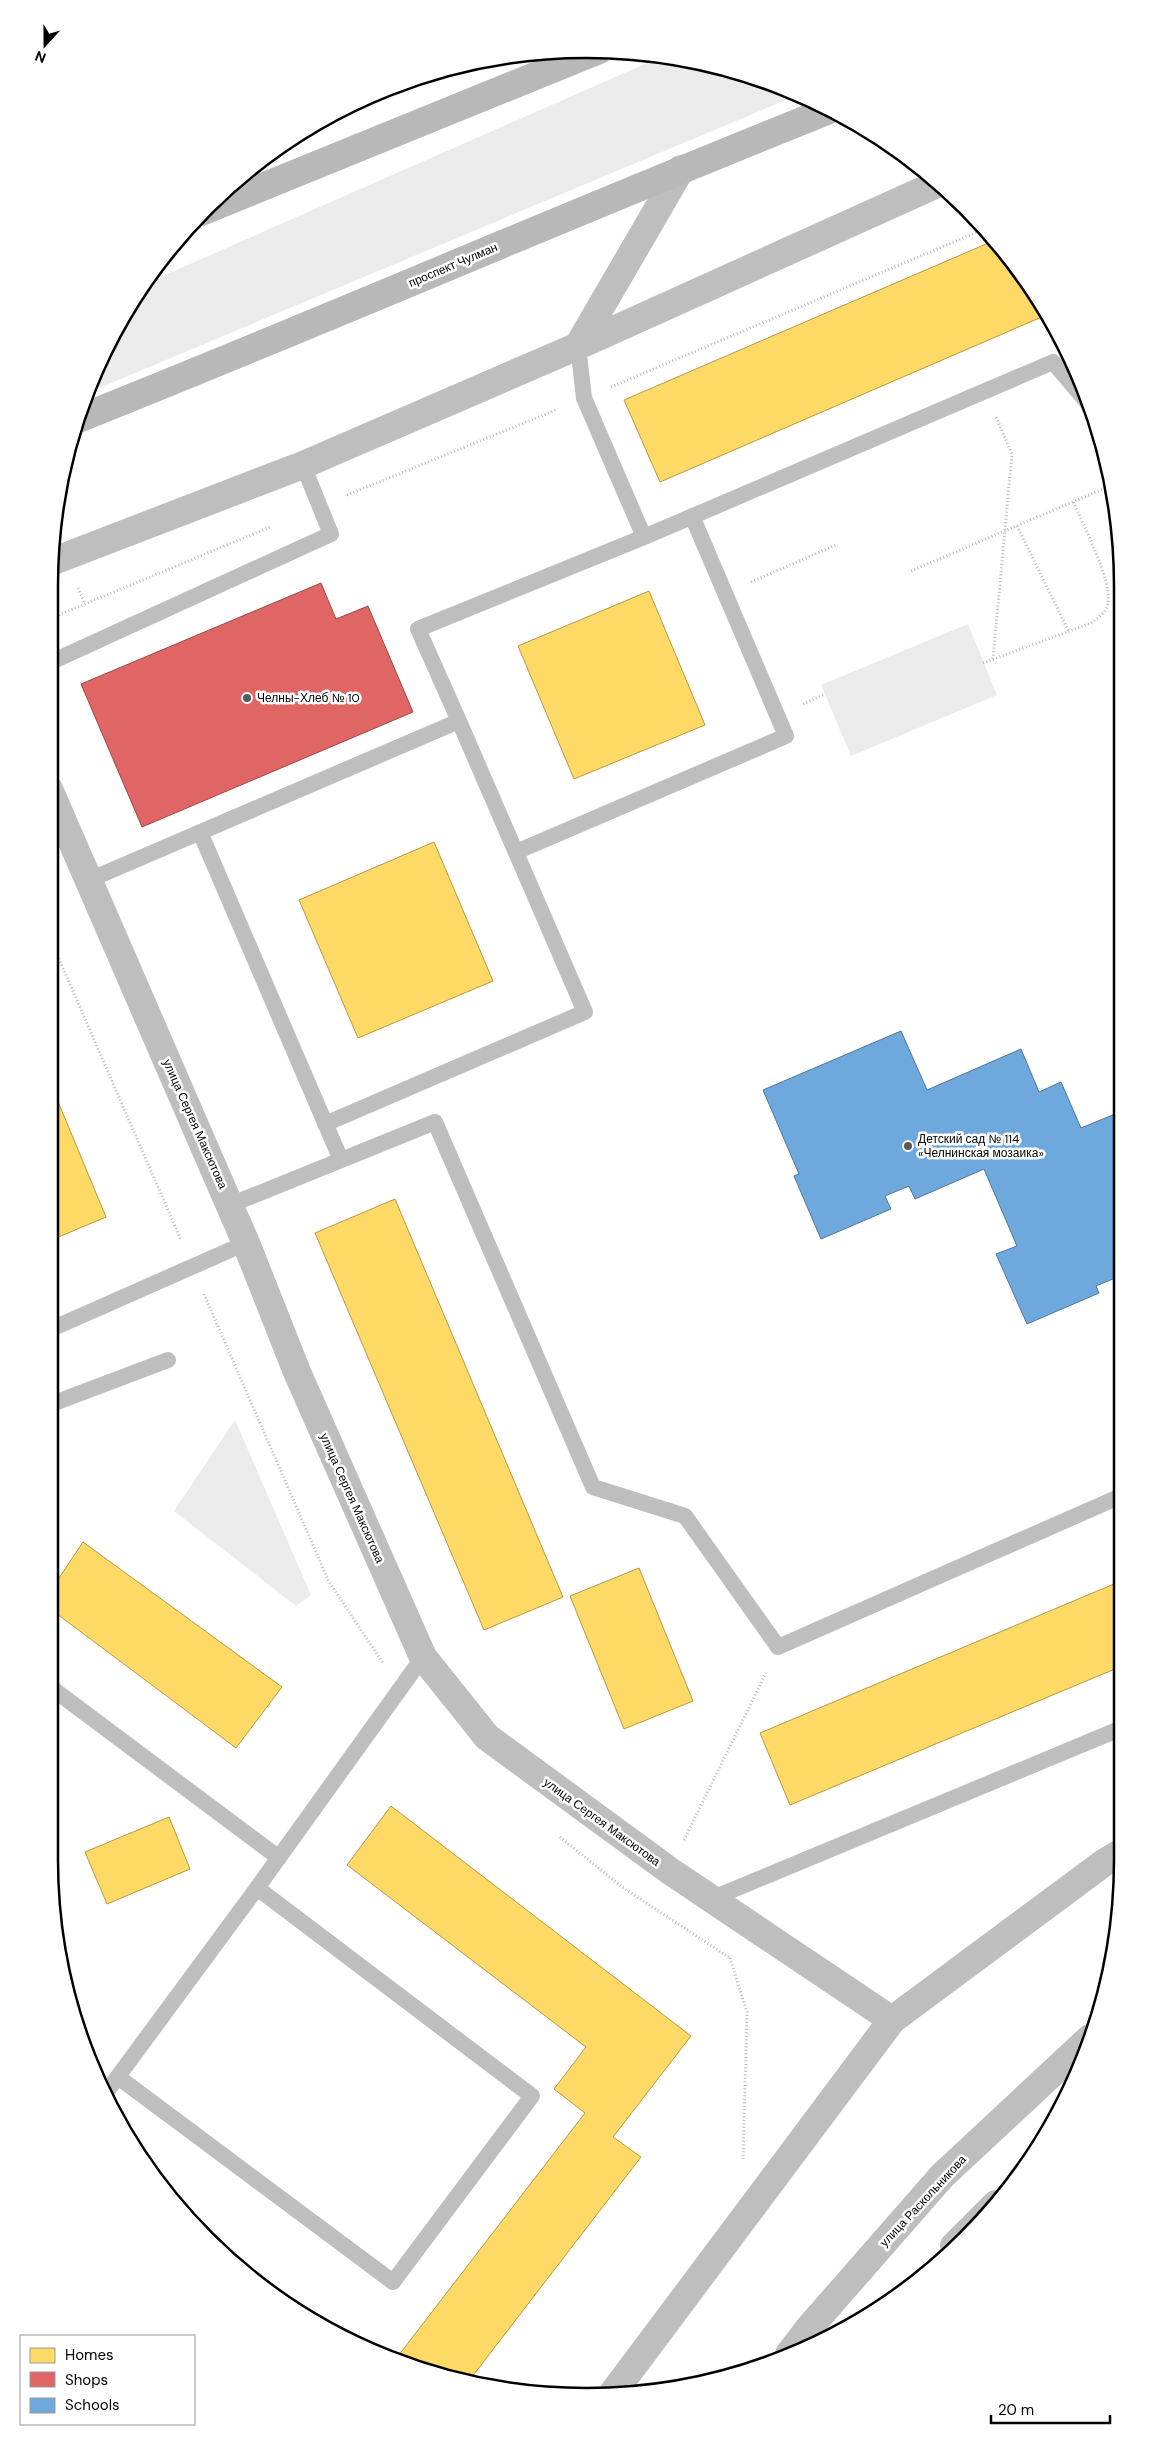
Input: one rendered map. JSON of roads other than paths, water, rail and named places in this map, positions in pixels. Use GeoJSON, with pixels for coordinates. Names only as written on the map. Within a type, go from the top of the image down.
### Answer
{"type":"FeatureCollection","features":[{"type":"Feature","properties":{"kind":"main road"},"geometry":{"type":"LineString","coordinates":[[221,204],[578,58]]}},
{"type":"Feature","properties":{"kind":"main road","name":"проспект Чулман"},"geometry":{"type":"LineString","coordinates":[[86,416],[266,344],[820,113]]}},
{"type":"Feature","properties":{"kind":"street"},"geometry":{"type":"LineString","coordinates":[[578,346],[682,169]]}},
{"type":"Feature","properties":{"kind":"street"},"geometry":{"type":"LineString","coordinates":[[59,559],[303,465],[578,346],[931,187]]}},
{"type":"Feature","properties":{"kind":"street","name":"улица Сергея Максютова"},"geometry":{"type":"LineString","coordinates":[[58,810],[230,1205],[297,1372],[423,1657],[487,1737],[711,1900],[892,2020]]}},
{"type":"Feature","properties":{"kind":"street"},"geometry":{"type":"LineString","coordinates":[[619,2386],[892,2020],[1114,1857]]}},
{"type":"Feature","properties":{"kind":"street","name":"улица Раскольникова"},"geometry":{"type":"LineString","coordinates":[[798,2343],[942,2176],[1077,2050]]}},
{"type":"Feature","properties":{"kind":"lane"},"geometry":{"type":"LineString","coordinates":[[578,346],[584,398],[644,537]]}},
{"type":"Feature","properties":{"kind":"lane"},"geometry":{"type":"LineString","coordinates":[[325,1124],[585,1012],[418,629],[644,537],[1054,362],[1074,387]]}},
{"type":"Feature","properties":{"kind":"lane"},"geometry":{"type":"LineString","coordinates":[[58,659],[331,534],[318,507],[303,465]]}},
{"type":"Feature","properties":{"kind":"lane"},"geometry":{"type":"LineString","coordinates":[[516,852],[786,736],[692,516]]}},
{"type":"Feature","properties":{"kind":"lane"},"geometry":{"type":"LineString","coordinates":[[88,880],[459,721]]}},
{"type":"Feature","properties":{"kind":"lane"},"geometry":{"type":"LineString","coordinates":[[200,832],[341,1160]]}},
{"type":"Feature","properties":{"kind":"lane"},"geometry":{"type":"LineString","coordinates":[[230,1205],[435,1122],[593,1487],[684,1516],[778,1647],[1114,1499]]}},
{"type":"Feature","properties":{"kind":"lane"},"geometry":{"type":"LineString","coordinates":[[58,1326],[246,1243]]}},
{"type":"Feature","properties":{"kind":"lane"},"geometry":{"type":"LineString","coordinates":[[58,1402],[168,1360]]}},
{"type":"Feature","properties":{"kind":"lane"},"geometry":{"type":"LineString","coordinates":[[110,2088],[279,1858],[423,1657]]}},
{"type":"Feature","properties":{"kind":"lane"},"geometry":{"type":"LineString","coordinates":[[58,1693],[279,1858]]}},
{"type":"Feature","properties":{"kind":"lane"},"geometry":{"type":"LineString","coordinates":[[711,1900],[1114,1731]]}},
{"type":"Feature","properties":{"kind":"lane"},"geometry":{"type":"LineString","coordinates":[[118,2078],[393,2282],[532,2096],[257,1888]]}},
{"type":"Feature","properties":{"kind":"place","name":"Челны-Хлеб № 10"},"geometry":{"type":"Point","coordinates":[247,698]}},
{"type":"Feature","properties":{"kind":"place","name":"Детский сад № 114 «Челнинская мозаика»"},"geometry":{"type":"Point","coordinates":[908,1146]}}]}
